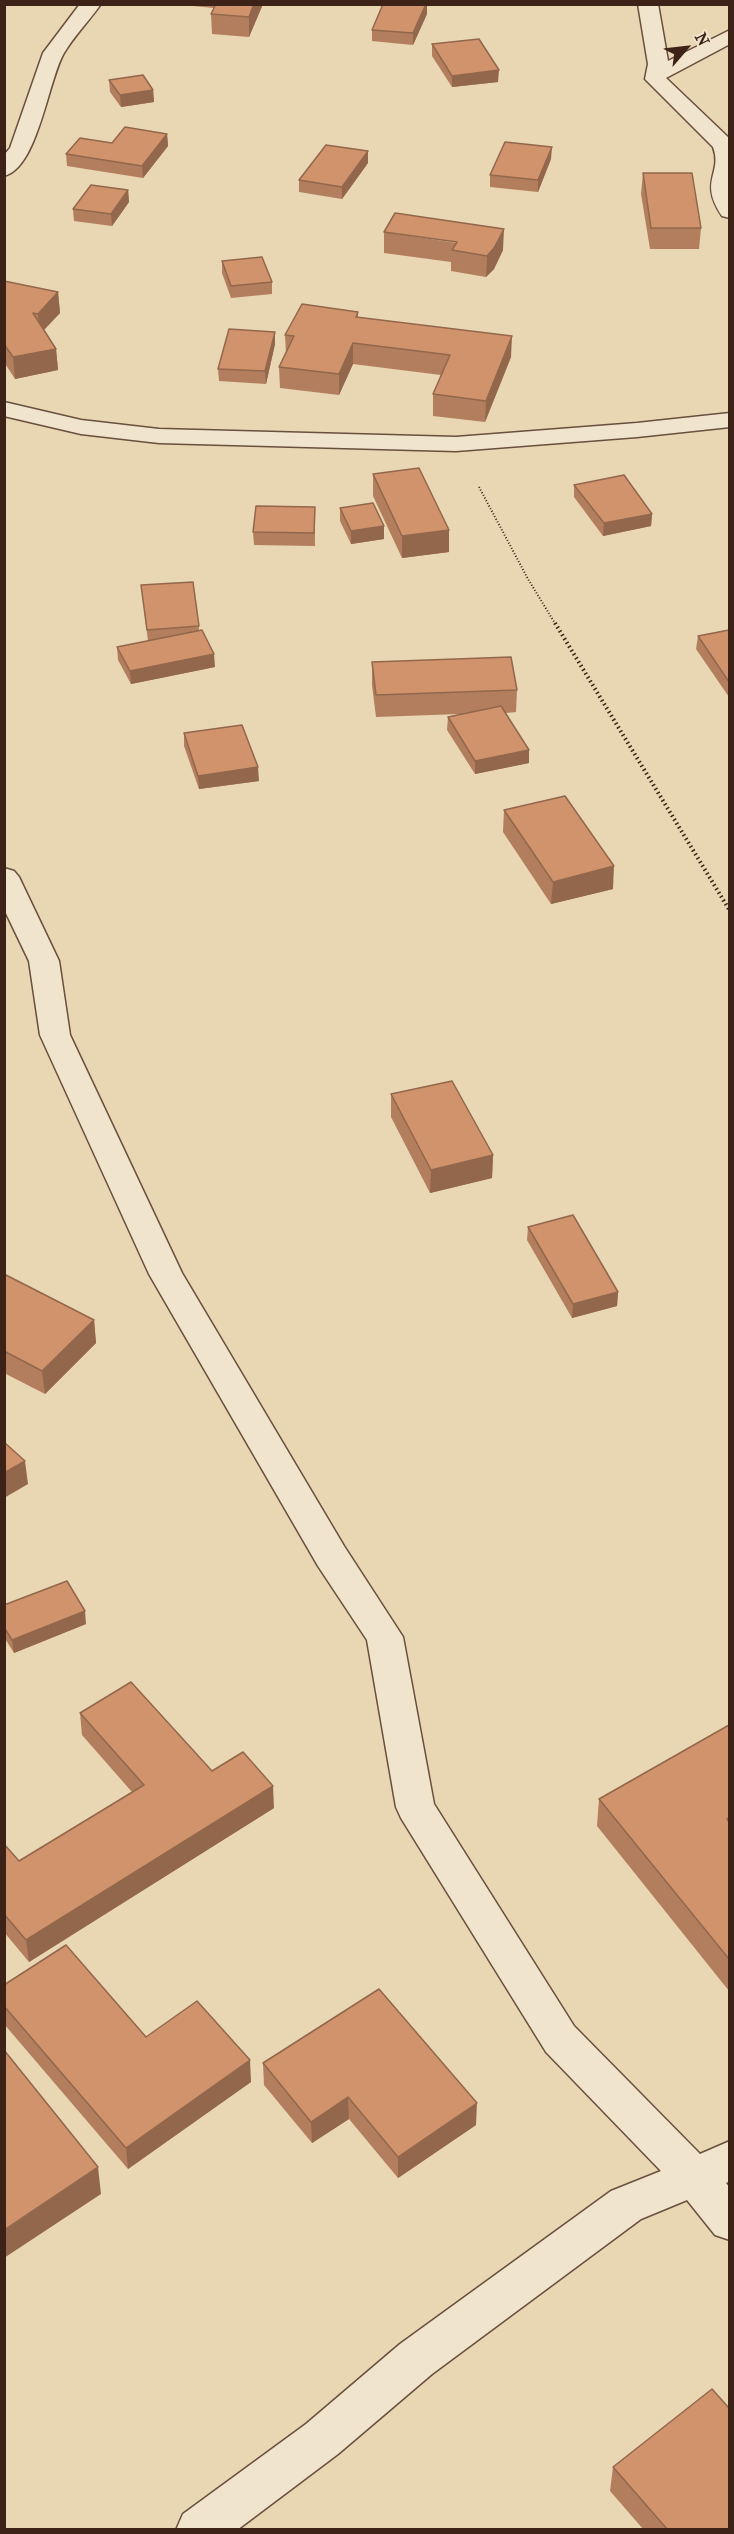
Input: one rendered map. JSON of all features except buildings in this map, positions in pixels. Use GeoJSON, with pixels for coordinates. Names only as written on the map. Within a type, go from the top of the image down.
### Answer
{"type":"FeatureCollection","features":[{"type":"Feature","properties":{"kind":"street"},"geometry":{"type":"LineString","coordinates":[[4,170],[20,149],[53,53],[91,4]]}},
{"type":"Feature","properties":{"kind":"street"},"geometry":{"type":"LineString","coordinates":[[648,4],[658,64],[655,79],[723,145],[728,158],[720,179],[723,203],[729,212]]}},
{"type":"Feature","properties":{"kind":"street"},"geometry":{"type":"LineString","coordinates":[[656,75],[729,36]]}},
{"type":"Feature","properties":{"kind":"street"},"geometry":{"type":"LineString","coordinates":[[4,409],[81,427],[159,436],[456,444],[637,430],[729,420]]}},
{"type":"Feature","properties":{"kind":"street"},"geometry":{"type":"LineString","coordinates":[[4,877],[44,960],[55,1035],[166,1274],[331,1556],[384,1637],[415,1807],[560,2039],[712,2168],[729,2221]]}},
{"type":"Feature","properties":{"kind":"street"},"geometry":{"type":"LineString","coordinates":[[199,2529],[322,2439],[416,2359],[626,2205],[712,2168]]}},
{"type":"Feature","properties":{"kind":"path"},"geometry":{"type":"LineString","coordinates":[[456,444],[528,579],[729,911]]}}]}
